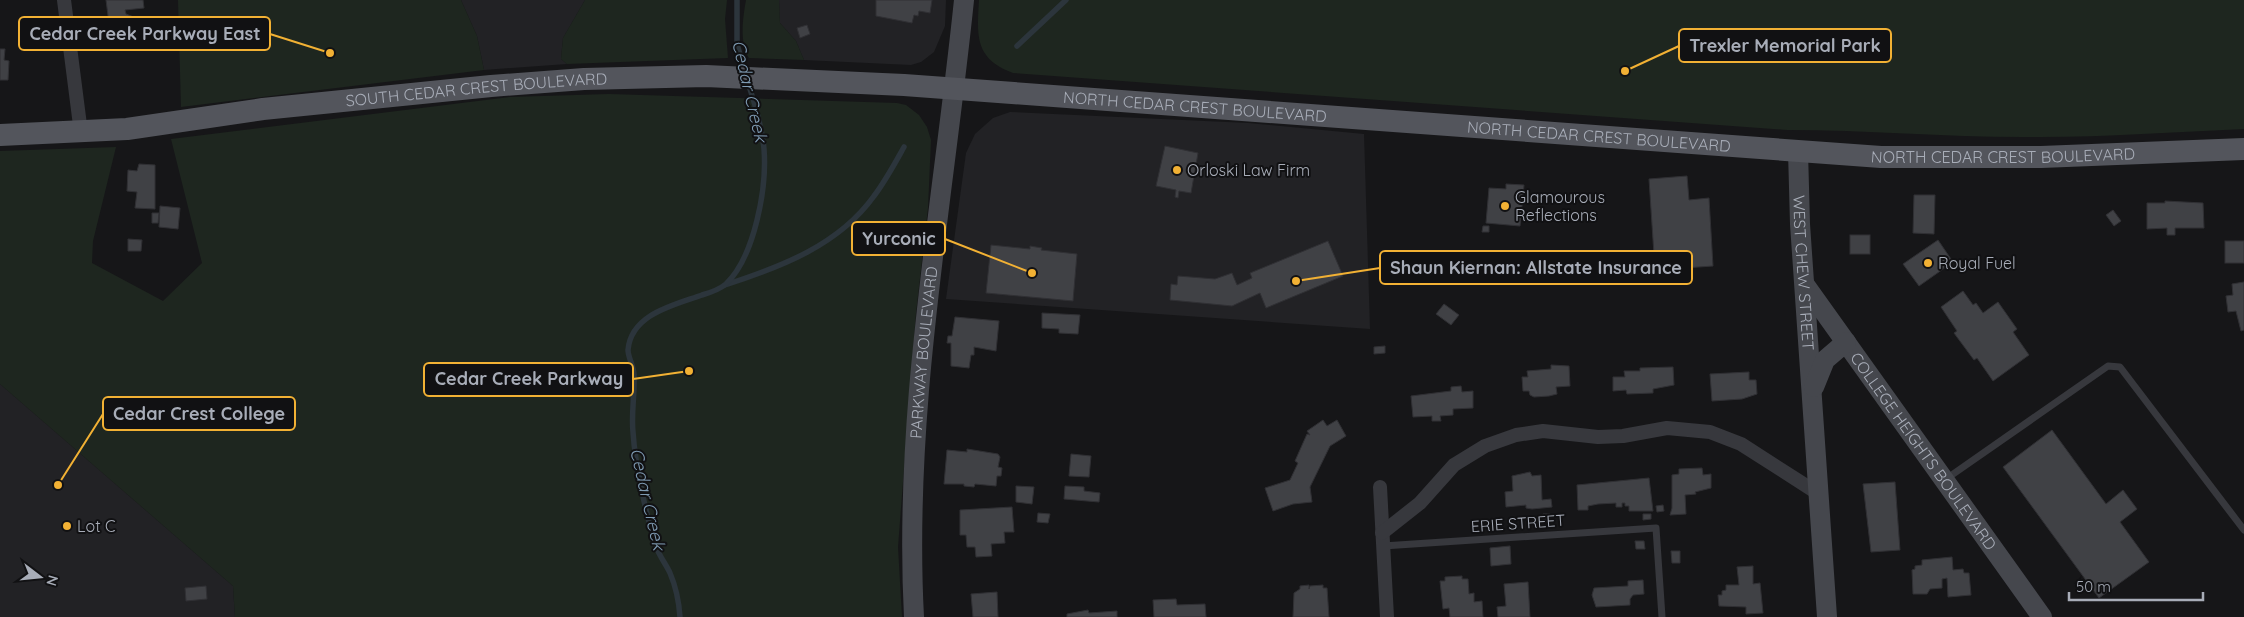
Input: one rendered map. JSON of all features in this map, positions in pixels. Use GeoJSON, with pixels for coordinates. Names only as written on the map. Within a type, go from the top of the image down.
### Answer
{"type":"FeatureCollection","features":[{"type":"Feature","properties":{"kind":"main road","name":"SOUTH CEDAR CREST BOULEVARD"},"geometry":{"type":"LineString","coordinates":[[0,135],[80,133],[172,124],[263,109],[491,86],[584,79],[706,76],[794,79],[955,89]]}},
{"type":"Feature","properties":{"kind":"main road","name":"NORTH CEDAR CREST BOULEVARD"},"geometry":{"type":"LineString","coordinates":[[955,89],[1881,157],[2041,157],[2244,149]]}},
{"type":"Feature","properties":{"kind":"street"},"geometry":{"type":"LineString","coordinates":[[64,0],[80,133]]}},
{"type":"Feature","properties":{"kind":"street","name":"PARKWAY BOULEVARD"},"geometry":{"type":"LineString","coordinates":[[914,617],[912,526],[918,405],[924,337],[955,89],[964,0]]}},
{"type":"Feature","properties":{"kind":"street","name":"WEST CHEW STREET"},"geometry":{"type":"LineString","coordinates":[[1798,152],[1804,284],[1827,617]]}},
{"type":"Feature","properties":{"kind":"street","name":"COLLEGE HEIGHTS BOULEVARD"},"geometry":{"type":"LineString","coordinates":[[1804,284],[2042,617]]}},
{"type":"Feature","properties":{"kind":"street","name":"WEST CHEW STREET"},"geometry":{"type":"LineString","coordinates":[[1812,396],[1825,360],[1846,342]]}},
{"type":"Feature","properties":{"kind":"street"},"geometry":{"type":"LineString","coordinates":[[1382,539],[1420,503],[1454,465],[1485,446],[1516,435],[1543,431],[1598,437],[1624,436],[1667,428],[1689,428],[1710,432],[1741,444],[1819,494]]}},
{"type":"Feature","properties":{"kind":"street"},"geometry":{"type":"LineString","coordinates":[[1380,487],[1387,617]]}},
{"type":"Feature","properties":{"kind":"lane"},"geometry":{"type":"LineString","coordinates":[[1944,480],[2108,366],[2120,366],[2244,530]]}},
{"type":"Feature","properties":{"kind":"lane","name":"ERIE STREET"},"geometry":{"type":"LineString","coordinates":[[1382,539],[1656,528],[1662,617]]}},
{"type":"Feature","properties":{"kind":"shaded area"},"geometry":{"type":"Polygon","coordinates":[[[178,0],[461,0],[477,36],[484,70],[181,107],[178,0]]]}},
{"type":"Feature","properties":{"kind":"shaded area"},"geometry":{"type":"Polygon","coordinates":[[[461,0],[585,0],[563,38],[561,59],[567,64],[484,70],[477,36],[461,0]]]}},
{"type":"Feature","properties":{"kind":"shaded area"},"geometry":{"type":"Polygon","coordinates":[[[585,0],[727,0],[725,19],[728,58],[567,64],[561,59],[563,38],[585,0]]]}},
{"type":"Feature","properties":{"kind":"shaded area"},"geometry":{"type":"Polygon","coordinates":[[[746,0],[779,0],[780,23],[796,41],[804,60],[749,58],[743,38],[746,0]]]}},
{"type":"Feature","properties":{"kind":"shaded area"},"geometry":{"type":"Polygon","coordinates":[[[779,0],[946,0],[945,26],[934,52],[921,62],[911,65],[804,60],[796,41],[780,23],[779,0]]]}},
{"type":"Feature","properties":{"kind":"shaded area"},"geometry":{"type":"Polygon","coordinates":[[[979,0],[2244,0],[2244,129],[2050,137],[1993,137],[1787,130],[1013,73],[991,61],[985,53],[979,35],[979,0]]]}},
{"type":"Feature","properties":{"kind":"shaded area"},"geometry":{"type":"Polygon","coordinates":[[[609,94],[897,103],[906,105],[919,115],[927,127],[931,140],[928,208],[916,313],[898,547],[902,617],[235,617],[233,586],[0,384],[0,151],[116,147],[93,241],[92,263],[163,301],[202,263],[171,139],[510,97],[609,94]]]}},
{"type":"Feature","properties":{"kind":"shaded area"},"geometry":{"type":"Polygon","coordinates":[[[1010,112],[1248,123],[1364,134],[1370,329],[946,299],[966,153],[975,134],[993,118],[1010,112]]]}},
{"type":"Feature","properties":{"kind":"shaded area","name":"Lot C"},"geometry":{"type":"Polygon","coordinates":[[[0,384],[233,586],[235,617],[0,617],[0,384]]]}},
{"type":"Feature","properties":{"kind":"building"},"geometry":{"type":"Polygon","coordinates":[[[106,0],[143,0],[144,8],[125,10],[126,14],[149,23],[141,43],[110,31],[106,0]]]}},
{"type":"Feature","properties":{"kind":"building"},"geometry":{"type":"Polygon","coordinates":[[[876,0],[932,0],[930,13],[919,11],[918,16],[914,15],[912,23],[876,16],[876,0]]]}},
{"type":"Feature","properties":{"kind":"building"},"geometry":{"type":"Polygon","coordinates":[[[807,25],[810,34],[800,38],[797,28],[807,25]]]}},
{"type":"Feature","properties":{"kind":"building"},"geometry":{"type":"Polygon","coordinates":[[[0,49],[5,49],[4,60],[9,61],[8,80],[0,80],[0,49]]]}},
{"type":"Feature","properties":{"kind":"building","name":"Orloski Law Firm"},"geometry":{"type":"Polygon","coordinates":[[[1165,146],[1198,153],[1191,193],[1179,191],[1178,198],[1175,197],[1176,190],[1156,186],[1165,146]]]}},
{"type":"Feature","properties":{"kind":"building"},"geometry":{"type":"Polygon","coordinates":[[[139,164],[155,165],[155,209],[135,208],[137,192],[127,191],[128,170],[137,171],[139,164]]]}},
{"type":"Feature","properties":{"kind":"building"},"geometry":{"type":"Polygon","coordinates":[[[1687,176],[1689,200],[1709,198],[1713,266],[1655,270],[1649,179],[1687,176]]]}},
{"type":"Feature","properties":{"kind":"building","name":"Glamourous Reflections"},"geometry":{"type":"Polygon","coordinates":[[[1506,184],[1524,185],[1520,226],[1486,223],[1489,188],[1506,189],[1506,184]]]}},
{"type":"Feature","properties":{"kind":"building","name":"Royal Fuel"},"geometry":{"type":"Polygon","coordinates":[[[1914,195],[1935,195],[1934,234],[1913,233],[1914,195]]]}},
{"type":"Feature","properties":{"kind":"building"},"geometry":{"type":"Polygon","coordinates":[[[2165,201],[2203,203],[2204,228],[2175,228],[2175,235],[2167,235],[2167,228],[2147,229],[2147,203],[2165,203],[2165,201]]]}},
{"type":"Feature","properties":{"kind":"building"},"geometry":{"type":"Polygon","coordinates":[[[160,206],[180,208],[178,229],[159,227],[160,206]]]}},
{"type":"Feature","properties":{"kind":"building"},"geometry":{"type":"Polygon","coordinates":[[[2113,210],[2121,221],[2114,226],[2106,215],[2113,210]]]}},
{"type":"Feature","properties":{"kind":"building"},"geometry":{"type":"Polygon","coordinates":[[[152,213],[159,213],[158,223],[152,223],[152,213]]]}},
{"type":"Feature","properties":{"kind":"building"},"geometry":{"type":"Polygon","coordinates":[[[1483,226],[1489,226],[1489,232],[1482,232],[1483,226]]]}},
{"type":"Feature","properties":{"kind":"building"},"geometry":{"type":"Polygon","coordinates":[[[1850,235],[1870,235],[1870,254],[1850,254],[1850,235]]]}},
{"type":"Feature","properties":{"kind":"building"},"geometry":{"type":"Polygon","coordinates":[[[128,239],[142,240],[141,251],[128,251],[128,239]]]}},
{"type":"Feature","properties":{"kind":"building","name":"Royal Fuel"},"geometry":{"type":"Polygon","coordinates":[[[1938,240],[1953,262],[1919,286],[1903,264],[1938,240]]]}},
{"type":"Feature","properties":{"kind":"building"},"geometry":{"type":"Polygon","coordinates":[[[1328,241],[1343,276],[1266,308],[1260,293],[1232,306],[1170,300],[1171,284],[1177,285],[1178,276],[1215,279],[1232,273],[1237,285],[1252,278],[1250,273],[1328,241]]]}},
{"type":"Feature","properties":{"kind":"building"},"geometry":{"type":"Polygon","coordinates":[[[2225,241],[2244,241],[2244,263],[2225,263],[2225,241]]]}},
{"type":"Feature","properties":{"kind":"building"},"geometry":{"type":"Polygon","coordinates":[[[991,245],[1030,249],[1030,246],[1042,248],[1041,250],[1077,254],[1073,301],[986,293],[991,245]]]}},
{"type":"Feature","properties":{"kind":"building"},"geometry":{"type":"Polygon","coordinates":[[[2244,282],[2244,330],[2241,331],[2236,311],[2228,312],[2226,296],[2233,295],[2232,284],[2244,282]]]}},
{"type":"Feature","properties":{"kind":"building"},"geometry":{"type":"Polygon","coordinates":[[[1963,291],[1973,305],[1976,303],[1983,313],[1998,302],[2017,329],[2013,332],[2029,355],[1993,381],[1977,358],[1974,360],[1954,333],[1957,331],[1941,307],[1963,291]]]}},
{"type":"Feature","properties":{"kind":"building"},"geometry":{"type":"Polygon","coordinates":[[[1444,304],[1459,315],[1451,325],[1436,314],[1444,304]]]}},
{"type":"Feature","properties":{"kind":"building"},"geometry":{"type":"Polygon","coordinates":[[[1042,313],[1080,315],[1078,334],[1059,333],[1059,329],[1042,328],[1042,313]]]}},
{"type":"Feature","properties":{"kind":"building"},"geometry":{"type":"Polygon","coordinates":[[[955,317],[999,321],[996,351],[974,347],[974,355],[971,355],[969,368],[951,366],[951,343],[947,343],[948,336],[952,336],[955,317]]]}},
{"type":"Feature","properties":{"kind":"building"},"geometry":{"type":"Polygon","coordinates":[[[1385,346],[1385,353],[1374,354],[1374,347],[1385,346]]]}},
{"type":"Feature","properties":{"kind":"building"},"geometry":{"type":"Polygon","coordinates":[[[1551,365],[1569,366],[1570,386],[1556,387],[1557,394],[1549,396],[1534,397],[1530,395],[1529,391],[1523,391],[1522,377],[1528,377],[1527,371],[1551,369],[1551,365]]]}},
{"type":"Feature","properties":{"kind":"building"},"geometry":{"type":"Polygon","coordinates":[[[1673,367],[1674,385],[1653,389],[1653,393],[1627,394],[1626,390],[1613,391],[1613,377],[1625,377],[1624,371],[1640,371],[1640,368],[1673,367]]]}},
{"type":"Feature","properties":{"kind":"building"},"geometry":{"type":"Polygon","coordinates":[[[1749,372],[1749,380],[1756,380],[1757,394],[1742,399],[1712,401],[1710,374],[1749,372]]]}},
{"type":"Feature","properties":{"kind":"building"},"geometry":{"type":"Polygon","coordinates":[[[1461,386],[1462,392],[1473,391],[1473,408],[1453,409],[1453,415],[1440,416],[1441,421],[1432,421],[1432,416],[1413,417],[1411,396],[1451,391],[1451,387],[1461,386]]]}},
{"type":"Feature","properties":{"kind":"building"},"geometry":{"type":"Polygon","coordinates":[[[1323,420],[1327,426],[1337,420],[1346,436],[1330,446],[1310,487],[1312,502],[1293,504],[1273,511],[1265,488],[1290,480],[1298,463],[1295,461],[1307,434],[1310,435],[1307,431],[1323,420]]]}},
{"type":"Feature","properties":{"kind":"building"},"geometry":{"type":"Polygon","coordinates":[[[2052,430],[2106,504],[2123,490],[2137,509],[2120,522],[2149,562],[2099,598],[2003,467],[2052,430]]]}},
{"type":"Feature","properties":{"kind":"building"},"geometry":{"type":"Polygon","coordinates":[[[967,449],[998,454],[1000,457],[998,467],[1002,468],[1001,476],[997,476],[996,486],[975,484],[974,487],[964,486],[964,484],[944,484],[947,450],[967,452],[967,449]]]}},
{"type":"Feature","properties":{"kind":"building"},"geometry":{"type":"Polygon","coordinates":[[[1071,454],[1091,456],[1089,477],[1069,476],[1071,454]]]}},
{"type":"Feature","properties":{"kind":"building"},"geometry":{"type":"Polygon","coordinates":[[[1702,468],[1703,475],[1711,474],[1711,488],[1695,492],[1696,494],[1685,495],[1686,514],[1670,515],[1672,508],[1672,475],[1679,474],[1679,469],[1702,468]]]}},
{"type":"Feature","properties":{"kind":"building"},"geometry":{"type":"Polygon","coordinates":[[[1530,472],[1532,476],[1541,475],[1542,500],[1551,499],[1552,507],[1532,509],[1526,508],[1526,505],[1506,507],[1505,492],[1513,491],[1512,476],[1530,472]]]}},
{"type":"Feature","properties":{"kind":"building"},"geometry":{"type":"Polygon","coordinates":[[[1649,478],[1653,511],[1629,511],[1629,506],[1625,506],[1625,503],[1622,503],[1622,507],[1616,507],[1616,503],[1598,504],[1588,506],[1588,510],[1578,510],[1577,485],[1649,478]]]}},
{"type":"Feature","properties":{"kind":"building"},"geometry":{"type":"Polygon","coordinates":[[[1895,482],[1900,550],[1871,552],[1863,484],[1895,482]]]}},
{"type":"Feature","properties":{"kind":"building"},"geometry":{"type":"Polygon","coordinates":[[[1016,486],[1034,487],[1032,504],[1016,502],[1016,486]]]}},
{"type":"Feature","properties":{"kind":"building"},"geometry":{"type":"Polygon","coordinates":[[[1065,486],[1084,487],[1084,491],[1100,493],[1099,502],[1064,499],[1065,486]]]}},
{"type":"Feature","properties":{"kind":"building"},"geometry":{"type":"Polygon","coordinates":[[[1663,505],[1664,511],[1657,512],[1656,506],[1663,505]]]}},
{"type":"Feature","properties":{"kind":"building"},"geometry":{"type":"Polygon","coordinates":[[[1012,507],[1014,532],[1004,532],[1005,543],[991,544],[992,556],[976,557],[975,547],[967,547],[966,535],[960,535],[960,510],[1012,507]]]}},
{"type":"Feature","properties":{"kind":"building"},"geometry":{"type":"Polygon","coordinates":[[[1038,513],[1050,514],[1048,523],[1037,522],[1038,513]]]}},
{"type":"Feature","properties":{"kind":"building"},"geometry":{"type":"Polygon","coordinates":[[[1543,514],[1550,514],[1551,520],[1543,520],[1543,514]]]}},
{"type":"Feature","properties":{"kind":"building"},"geometry":{"type":"Polygon","coordinates":[[[1643,514],[1651,514],[1651,519],[1643,520],[1643,514]]]}},
{"type":"Feature","properties":{"kind":"building"},"geometry":{"type":"Polygon","coordinates":[[[1635,541],[1644,541],[1645,549],[1636,549],[1635,541]]]}},
{"type":"Feature","properties":{"kind":"building"},"geometry":{"type":"Polygon","coordinates":[[[1510,546],[1511,564],[1491,566],[1490,548],[1510,546]]]}},
{"type":"Feature","properties":{"kind":"building"},"geometry":{"type":"Polygon","coordinates":[[[1671,551],[1680,551],[1680,563],[1672,563],[1671,551]]]}},
{"type":"Feature","properties":{"kind":"building"},"geometry":{"type":"Polygon","coordinates":[[[1952,557],[1953,570],[1963,569],[1964,573],[1969,573],[1971,595],[1948,597],[1947,578],[1942,579],[1942,588],[1930,589],[1927,594],[1913,594],[1912,570],[1915,569],[1915,566],[1922,565],[1922,560],[1952,557]]]}},
{"type":"Feature","properties":{"kind":"building"},"geometry":{"type":"Polygon","coordinates":[[[1753,566],[1753,584],[1760,583],[1763,613],[1746,614],[1746,607],[1719,606],[1718,595],[1722,595],[1722,591],[1726,590],[1726,585],[1739,585],[1737,567],[1753,566]]]}},
{"type":"Feature","properties":{"kind":"building"},"geometry":{"type":"Polygon","coordinates":[[[1462,576],[1462,579],[1468,579],[1469,594],[1474,593],[1474,602],[1482,601],[1483,617],[1450,617],[1449,608],[1443,609],[1440,581],[1445,581],[1445,577],[1462,576]]]}},
{"type":"Feature","properties":{"kind":"building"},"geometry":{"type":"Polygon","coordinates":[[[1643,580],[1644,594],[1633,595],[1630,599],[1630,605],[1596,607],[1592,595],[1594,588],[1628,586],[1628,581],[1643,580]]]}},
{"type":"Feature","properties":{"kind":"building"},"geometry":{"type":"Polygon","coordinates":[[[1528,582],[1530,617],[1498,617],[1497,607],[1506,606],[1504,584],[1528,582]]]}},
{"type":"Feature","properties":{"kind":"building"},"geometry":{"type":"Polygon","coordinates":[[[1309,585],[1309,589],[1310,586],[1323,585],[1323,588],[1327,588],[1329,617],[1293,617],[1294,593],[1300,589],[1300,586],[1309,585]]]}},
{"type":"Feature","properties":{"kind":"building"},"geometry":{"type":"Polygon","coordinates":[[[206,586],[207,599],[186,601],[185,588],[206,586]]]}},
{"type":"Feature","properties":{"kind":"building"},"geometry":{"type":"Polygon","coordinates":[[[997,592],[998,617],[973,617],[971,594],[997,592]]]}},
{"type":"Feature","properties":{"kind":"building"},"geometry":{"type":"Polygon","coordinates":[[[1176,599],[1177,605],[1205,604],[1206,617],[1154,617],[1153,600],[1176,599]]]}},
{"type":"Feature","properties":{"kind":"building"},"geometry":{"type":"Polygon","coordinates":[[[1088,610],[1089,613],[1117,611],[1117,617],[1067,617],[1067,614],[1088,610]]]}},
{"type":"Feature","properties":{"kind":"waterway","name":"Cedar Creek"},"geometry":{"type":"LineString","coordinates":[[737,0],[737,44],[745,72]]}},
{"type":"Feature","properties":{"kind":"waterway"},"geometry":{"type":"LineString","coordinates":[[1017,46],[1066,0]]}},
{"type":"Feature","properties":{"kind":"waterway","name":"Cedar Creek"},"geometry":{"type":"LineString","coordinates":[[680,617],[674,584],[656,546],[641,489],[634,445],[634,372],[628,350],[631,338],[645,319],[667,307],[724,286],[736,272],[745,256],[752,239],[761,201],[764,165],[762,132],[748,83]]}},
{"type":"Feature","properties":{"kind":"waterway"},"geometry":{"type":"LineString","coordinates":[[725,285],[788,262],[826,241],[844,228],[874,196],[904,147]]}},
{"type":"Feature","properties":{"kind":"place","name":"Cedar Creek Parkway East"},"geometry":{"type":"Point","coordinates":[330,53]}},
{"type":"Feature","properties":{"kind":"place","name":"Trexler Memorial Park"},"geometry":{"type":"Point","coordinates":[1625,71]}},
{"type":"Feature","properties":{"kind":"place","name":"Orloski Law Firm"},"geometry":{"type":"Point","coordinates":[1177,170]}},
{"type":"Feature","properties":{"kind":"place","name":"Glamourous Reflections"},"geometry":{"type":"Point","coordinates":[1505,206]}},
{"type":"Feature","properties":{"kind":"place","name":"Royal Fuel"},"geometry":{"type":"Point","coordinates":[1928,263]}},
{"type":"Feature","properties":{"kind":"place","name":"Yurconic"},"geometry":{"type":"Point","coordinates":[1032,273]}},
{"type":"Feature","properties":{"kind":"place","name":"Shaun Kiernan: Allstate Insurance"},"geometry":{"type":"Point","coordinates":[1296,281]}},
{"type":"Feature","properties":{"kind":"place","name":"Cedar Creek Parkway"},"geometry":{"type":"Point","coordinates":[689,371]}},
{"type":"Feature","properties":{"kind":"place","name":"Cedar Crest College"},"geometry":{"type":"Point","coordinates":[58,485]}},
{"type":"Feature","properties":{"kind":"place","name":"Lot C"},"geometry":{"type":"Point","coordinates":[67,526]}}]}
